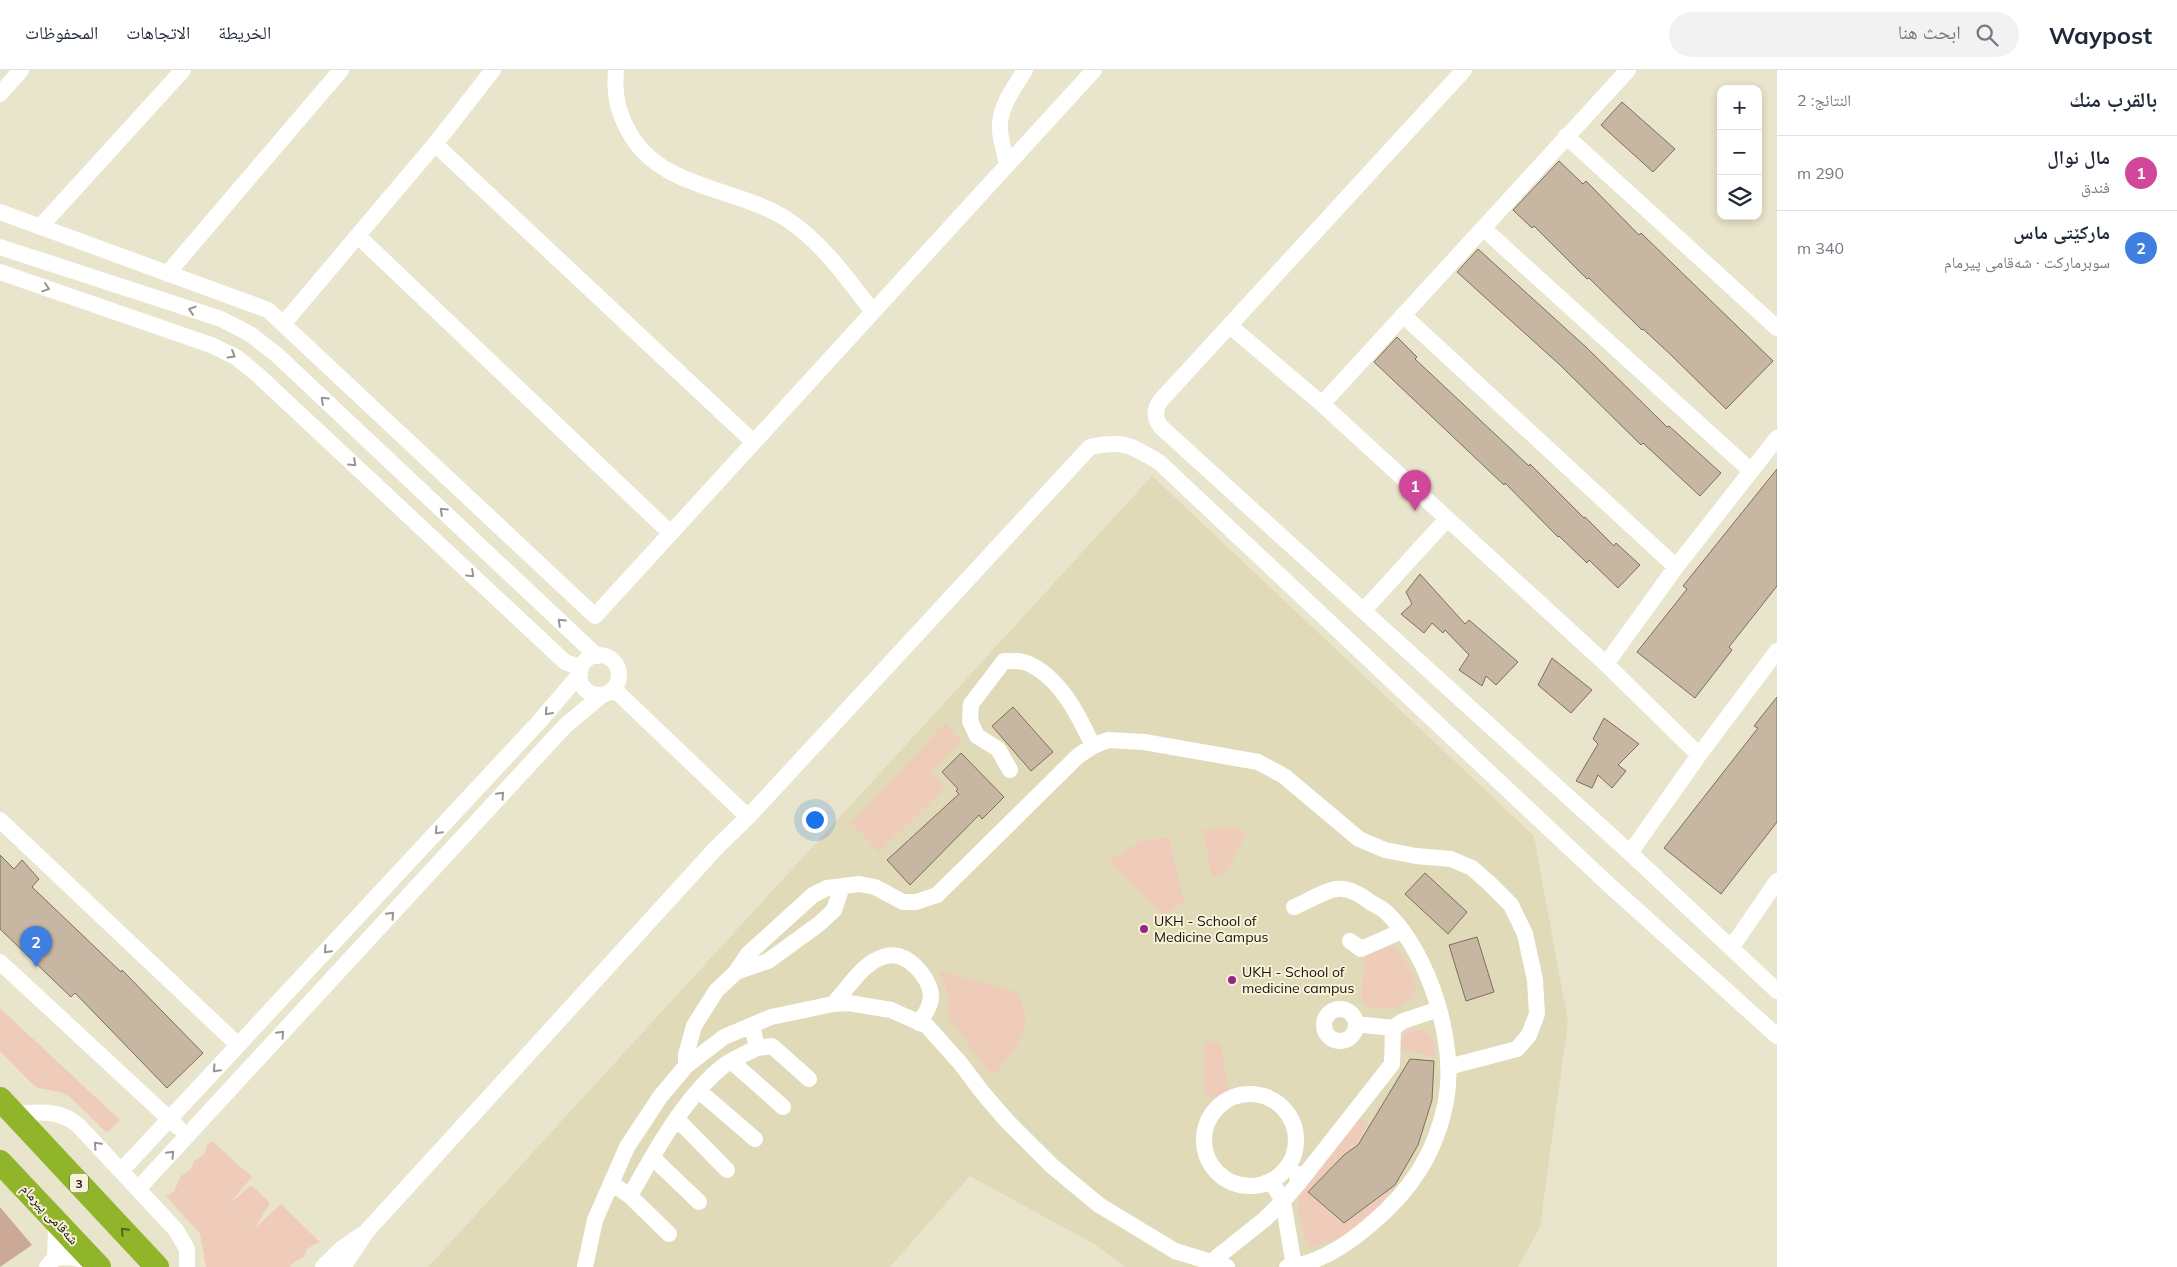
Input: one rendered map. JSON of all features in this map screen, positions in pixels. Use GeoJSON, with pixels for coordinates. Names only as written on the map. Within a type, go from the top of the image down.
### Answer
{"type":"FeatureCollection","features":[{"type":"Feature","properties":{"kind":"highway","name":"3"},"geometry":{"type":"LineString","coordinates":[[8,1107],[157,1267]]}},
{"type":"Feature","properties":{"kind":"highway","name":"شەقامی پیرمام"},"geometry":{"type":"LineString","coordinates":[[0,1162],[96,1264]]}},
{"type":"Feature","properties":{"kind":"street"},"geometry":{"type":"LineString","coordinates":[[0,94],[21,70]]}},
{"type":"Feature","properties":{"kind":"street"},"geometry":{"type":"LineString","coordinates":[[40,227],[183,70]]}},
{"type":"Feature","properties":{"kind":"street"},"geometry":{"type":"LineString","coordinates":[[167,274],[341,70]]}},
{"type":"Feature","properties":{"kind":"street"},"geometry":{"type":"LineString","coordinates":[[284,323],[435,144],[493,70]]}},
{"type":"Feature","properties":{"kind":"street"},"geometry":{"type":"LineString","coordinates":[[616,70],[615,83],[619,113],[636,144],[663,168],[703,186],[750,201],[785,218],[815,241],[842,271],[873,312]]}},
{"type":"Feature","properties":{"kind":"street"},"geometry":{"type":"LineString","coordinates":[[1007,165],[1000,130],[1001,114],[1008,98],[1025,70]]}},
{"type":"Feature","properties":{"kind":"street"},"geometry":{"type":"LineString","coordinates":[[0,212],[268,310],[595,616],[1094,70]]}},
{"type":"Feature","properties":{"kind":"street"},"geometry":{"type":"LineString","coordinates":[[1464,70],[1158,404],[1155,414],[1158,424],[1630,853],[1777,991]]}},
{"type":"Feature","properties":{"kind":"street"},"geometry":{"type":"LineString","coordinates":[[1322,404],[1628,70]]}},
{"type":"Feature","properties":{"kind":"street"},"geometry":{"type":"LineString","coordinates":[[1566,136],[1777,328]]}},
{"type":"Feature","properties":{"kind":"street"},"geometry":{"type":"LineString","coordinates":[[435,144],[747,436]]}},
{"type":"Feature","properties":{"kind":"street"},"geometry":{"type":"LineString","coordinates":[[1484,229],[1750,470]]}},
{"type":"Feature","properties":{"kind":"street"},"geometry":{"type":"LineString","coordinates":[[358,236],[664,527]]}},
{"type":"Feature","properties":{"kind":"street"},"geometry":{"type":"LineString","coordinates":[[0,247],[213,317],[250,334],[277,355],[597,656]]}},
{"type":"Feature","properties":{"kind":"street"},"geometry":{"type":"LineString","coordinates":[[0,272],[211,345],[236,357],[258,375],[566,662],[580,671],[584,687],[595,694],[608,692]]}},
{"type":"Feature","properties":{"kind":"street"},"geometry":{"type":"LineString","coordinates":[[1404,315],[1676,567]]}},
{"type":"Feature","properties":{"kind":"street"},"geometry":{"type":"LineString","coordinates":[[1230,326],[1322,404],[1606,664],[1699,755]]}},
{"type":"Feature","properties":{"kind":"street"},"geometry":{"type":"LineString","coordinates":[[1606,664],[1676,567],[1750,470],[1777,438]]}},
{"type":"Feature","properties":{"kind":"street"},"geometry":{"type":"LineString","coordinates":[[343,1267],[367,1231],[717,847],[748,818],[1090,447],[1109,444],[1129,444],[1159,462],[1608,884],[1777,1036]]}},
{"type":"Feature","properties":{"kind":"street"},"geometry":{"type":"LineString","coordinates":[[1364,610],[1447,519]]}},
{"type":"Feature","properties":{"kind":"street"},"geometry":{"type":"LineString","coordinates":[[1630,853],[1699,755],[1777,650]]}},
{"type":"Feature","properties":{"kind":"street"},"geometry":{"type":"LineString","coordinates":[[121,1171],[538,723],[590,658],[604,656],[615,663],[619,676],[608,692],[565,726],[138,1189]]}},
{"type":"Feature","properties":{"kind":"street"},"geometry":{"type":"LineString","coordinates":[[1010,770],[998,749],[977,736],[970,721],[971,704],[1004,661],[1026,662],[1049,678],[1078,715],[1093,746]]}},
{"type":"Feature","properties":{"kind":"street"},"geometry":{"type":"LineString","coordinates":[[608,692],[748,818]]}},
{"type":"Feature","properties":{"kind":"street"},"geometry":{"type":"LineString","coordinates":[[686,1066],[686,1055],[694,1026],[716,991],[736,972],[748,954],[812,895],[827,888],[859,884],[875,887],[903,902],[916,902],[937,895],[1078,756],[1093,746],[1108,740],[1144,742],[1258,762],[1284,776],[1359,839],[1385,850],[1416,856],[1451,859],[1472,868],[1490,883],[1511,905],[1525,934],[1535,980],[1537,1014],[1529,1035],[1517,1049],[1448,1067]]}},
{"type":"Feature","properties":{"kind":"street"},"geometry":{"type":"LineString","coordinates":[[0,820],[238,1045]]}},
{"type":"Feature","properties":{"kind":"street"},"geometry":{"type":"LineString","coordinates":[[1731,948],[1777,881]]}},
{"type":"Feature","properties":{"kind":"street"},"geometry":{"type":"LineString","coordinates":[[736,972],[768,961],[819,924],[834,910],[842,886]]}},
{"type":"Feature","properties":{"kind":"street"},"geometry":{"type":"LineString","coordinates":[[1287,1267],[1316,1263],[1363,1231],[1403,1194],[1419,1172],[1437,1136],[1446,1100],[1448,1067],[1435,992],[1422,962],[1402,931],[1388,914],[1356,892],[1336,888],[1294,907]]}},
{"type":"Feature","properties":{"kind":"street"},"geometry":{"type":"LineString","coordinates":[[1350,941],[1361,949],[1402,931]]}},
{"type":"Feature","properties":{"kind":"street"},"geometry":{"type":"LineString","coordinates":[[833,1004],[846,991],[861,970],[886,956],[894,956],[906,959],[916,966],[931,994],[928,1010],[920,1023]]}},
{"type":"Feature","properties":{"kind":"street"},"geometry":{"type":"LineString","coordinates":[[0,962],[188,1136]]}},
{"type":"Feature","properties":{"kind":"street"},"geometry":{"type":"LineString","coordinates":[[291,989],[308,1006]]}},
{"type":"Feature","properties":{"kind":"street"},"geometry":{"type":"LineString","coordinates":[[584,1267],[595,1220],[627,1147],[660,1097],[686,1066],[724,1037],[771,1017],[833,1004],[862,1004],[891,1010],[927,1026],[961,1064],[1007,1121],[1052,1166],[1099,1205],[1175,1251],[1227,1267]]}},
{"type":"Feature","properties":{"kind":"street"},"geometry":{"type":"LineString","coordinates":[[1356,1024],[1393,1028],[1403,1021],[1439,1009]]}},
{"type":"Feature","properties":{"kind":"street"},"geometry":{"type":"LineString","coordinates":[[752,1025],[756,1048]]}},
{"type":"Feature","properties":{"kind":"street"},"geometry":{"type":"LineString","coordinates":[[1211,1262],[1265,1219],[1283,1201],[1392,1064],[1393,1028]]}},
{"type":"Feature","properties":{"kind":"street"},"geometry":{"type":"LineString","coordinates":[[630,1196],[652,1157],[677,1119],[699,1091],[731,1061],[756,1048],[772,1046],[809,1079]]}},
{"type":"Feature","properties":{"kind":"street"},"geometry":{"type":"LineString","coordinates":[[731,1061],[783,1107]]}},
{"type":"Feature","properties":{"kind":"street"},"geometry":{"type":"LineString","coordinates":[[699,1091],[755,1139]]}},
{"type":"Feature","properties":{"kind":"street"},"geometry":{"type":"LineString","coordinates":[[1296,1143],[1293,1156],[1285,1170],[1273,1180],[1265,1183],[1245,1185],[1231,1181],[1219,1173],[1210,1162],[1205,1148],[1205,1133],[1209,1119],[1217,1107],[1230,1098],[1245,1094],[1261,1094],[1275,1100],[1287,1111],[1294,1125],[1299,1159],[1297,1185]]}},
{"type":"Feature","properties":{"kind":"street"},"geometry":{"type":"LineString","coordinates":[[8,1107],[40,1112],[56,1112],[78,1125],[184,1241],[188,1256],[187,1267]]}},
{"type":"Feature","properties":{"kind":"street"},"geometry":{"type":"LineString","coordinates":[[677,1119],[727,1170]]}},
{"type":"Feature","properties":{"kind":"street"},"geometry":{"type":"LineString","coordinates":[[652,1157],[699,1202]]}},
{"type":"Feature","properties":{"kind":"street"},"geometry":{"type":"LineString","coordinates":[[611,1183],[630,1196],[669,1234]]}},
{"type":"Feature","properties":{"kind":"street"},"geometry":{"type":"LineString","coordinates":[[1265,1183],[1274,1186],[1283,1201],[1294,1266]]}},
{"type":"Feature","properties":{"kind":"street"},"geometry":{"type":"LineString","coordinates":[[53,1218],[56,1231],[51,1262],[68,1257],[96,1264]]}},
{"type":"Feature","properties":{"kind":"street"},"geometry":{"type":"LineString","coordinates":[[323,1267],[341,1249],[367,1231]]}},
{"type":"Feature","properties":{"kind":"shaded area","name":"UKH - School of Medicine Campus"},"geometry":{"type":"Polygon","coordinates":[[[1152,476],[1534,836],[1568,1022],[1540,1227],[1518,1267],[1126,1267],[1094,1244],[970,1176],[890,1267],[428,1267],[1152,476]]]}},
{"type":"Feature","properties":{"kind":"shaded area"},"geometry":{"type":"Polygon","coordinates":[[[945,723],[961,741],[931,773],[945,788],[879,852],[851,823],[945,723]]]}},
{"type":"Feature","properties":{"kind":"shaded area"},"geometry":{"type":"Polygon","coordinates":[[[1230,827],[1247,832],[1226,874],[1212,877],[1203,830],[1230,827]]]}},
{"type":"Feature","properties":{"kind":"shaded area"},"geometry":{"type":"Polygon","coordinates":[[[1169,837],[1184,902],[1165,916],[1109,861],[1141,841],[1169,837]]]}},
{"type":"Feature","properties":{"kind":"shaded area"},"geometry":{"type":"Polygon","coordinates":[[[1385,943],[1401,953],[1416,982],[1414,997],[1396,1008],[1371,1009],[1361,1001],[1365,954],[1385,943]]]}},
{"type":"Feature","properties":{"kind":"shaded area"},"geometry":{"type":"Polygon","coordinates":[[[939,971],[1017,992],[1023,1005],[1025,1025],[1018,1043],[997,1072],[990,1073],[948,1017],[948,995],[939,971]]]}},
{"type":"Feature","properties":{"kind":"shaded area"},"geometry":{"type":"Polygon","coordinates":[[[0,1008],[120,1120],[107,1133],[70,1097],[60,1092],[38,1088],[30,1082],[0,1051],[0,1008]]]}},
{"type":"Feature","properties":{"kind":"shaded area"},"geometry":{"type":"Polygon","coordinates":[[[1412,1030],[1424,1030],[1430,1036],[1434,1045],[1435,1056],[1397,1050],[1404,1034],[1412,1030]]]}},
{"type":"Feature","properties":{"kind":"shaded area"},"geometry":{"type":"Polygon","coordinates":[[[1220,1042],[1230,1096],[1220,1098],[1203,1095],[1205,1043],[1220,1042]]]}},
{"type":"Feature","properties":{"kind":"shaded area"},"geometry":{"type":"Polygon","coordinates":[[[1358,1116],[1368,1123],[1355,1147],[1344,1155],[1308,1192],[1345,1223],[1386,1192],[1388,1174],[1396,1183],[1377,1210],[1340,1238],[1312,1248],[1307,1246],[1298,1212],[1300,1187],[1358,1116]]]}},
{"type":"Feature","properties":{"kind":"shaded area"},"geometry":{"type":"Polygon","coordinates":[[[212,1141],[252,1177],[229,1204],[251,1185],[270,1203],[255,1228],[281,1204],[320,1242],[307,1249],[303,1258],[294,1262],[290,1267],[206,1267],[200,1234],[166,1196],[174,1192],[180,1177],[191,1169],[194,1161],[204,1154],[208,1144],[212,1141]]]}},
{"type":"Feature","properties":{"kind":"shaded area"},"geometry":{"type":"Polygon","coordinates":[[[0,1207],[32,1245],[0,1267],[0,1207]]]}},
{"type":"Feature","properties":{"kind":"building"},"geometry":{"type":"Polygon","coordinates":[[[1622,102],[1675,149],[1653,172],[1601,125],[1622,102]]]}},
{"type":"Feature","properties":{"kind":"building"},"geometry":{"type":"Polygon","coordinates":[[[1559,161],[1583,184],[1586,181],[1639,235],[1641,233],[1773,361],[1726,409],[1589,278],[1587,279],[1534,226],[1532,228],[1513,210],[1559,161]]]}},
{"type":"Feature","properties":{"kind":"building"},"geometry":{"type":"Polygon","coordinates":[[[1478,249],[1587,348],[1667,427],[1669,426],[1721,473],[1700,496],[1643,443],[1641,445],[1560,365],[1457,272],[1478,249]]]}},
{"type":"Feature","properties":{"kind":"building"},"geometry":{"type":"Polygon","coordinates":[[[1397,337],[1417,357],[1415,359],[1529,466],[1530,464],[1584,518],[1614,546],[1616,543],[1640,565],[1618,588],[1589,560],[1587,563],[1558,537],[1505,483],[1504,485],[1374,362],[1397,337]]]}},
{"type":"Feature","properties":{"kind":"building"},"geometry":{"type":"Polygon","coordinates":[[[1777,469],[1777,586],[1729,647],[1732,650],[1695,698],[1637,652],[1687,589],[1683,586],[1777,469]]]}},
{"type":"Feature","properties":{"kind":"building"},"geometry":{"type":"Polygon","coordinates":[[[1420,574],[1465,624],[1469,620],[1518,662],[1496,685],[1486,676],[1482,686],[1459,670],[1469,655],[1445,630],[1443,633],[1432,623],[1424,633],[1401,614],[1412,604],[1406,592],[1420,574]]]}},
{"type":"Feature","properties":{"kind":"building"},"geometry":{"type":"Polygon","coordinates":[[[1552,658],[1592,690],[1571,713],[1538,685],[1552,658]]]}},
{"type":"Feature","properties":{"kind":"building"},"geometry":{"type":"Polygon","coordinates":[[[1777,697],[1777,822],[1721,894],[1664,848],[1758,728],[1754,726],[1777,697]]]}},
{"type":"Feature","properties":{"kind":"building"},"geometry":{"type":"Polygon","coordinates":[[[1013,707],[1053,752],[1031,771],[992,726],[1013,707]]]}},
{"type":"Feature","properties":{"kind":"building"},"geometry":{"type":"Polygon","coordinates":[[[1604,718],[1639,744],[1618,765],[1626,771],[1612,788],[1598,775],[1592,788],[1576,781],[1598,744],[1593,739],[1604,718]]]}},
{"type":"Feature","properties":{"kind":"building"},"geometry":{"type":"Polygon","coordinates":[[[961,753],[1004,797],[982,819],[979,815],[910,885],[887,860],[959,794],[956,791],[958,789],[942,772],[961,753]]]}},
{"type":"Feature","properties":{"kind":"building"},"geometry":{"type":"Polygon","coordinates":[[[0,855],[14,869],[22,860],[39,879],[32,887],[121,972],[122,970],[203,1053],[167,1088],[75,993],[71,997],[0,929],[0,855]]]}},
{"type":"Feature","properties":{"kind":"building"},"geometry":{"type":"Polygon","coordinates":[[[1425,873],[1467,912],[1448,934],[1405,894],[1425,873]]]}},
{"type":"Feature","properties":{"kind":"building"},"geometry":{"type":"Polygon","coordinates":[[[1477,937],[1494,992],[1466,1001],[1449,945],[1477,937]]]}},
{"type":"Feature","properties":{"kind":"building"},"geometry":{"type":"Polygon","coordinates":[[[1410,1059],[1434,1061],[1432,1100],[1418,1145],[1395,1185],[1344,1223],[1308,1192],[1344,1155],[1358,1145],[1410,1059]]]}},
{"type":"Feature","properties":{"kind":"place","name":"مال نوال"},"geometry":{"type":"Point","coordinates":[1415,511]}},
{"type":"Feature","properties":{"kind":"place","name":"UKH - School of Medicine Campus"},"geometry":{"type":"Point","coordinates":[1144,929]}},
{"type":"Feature","properties":{"kind":"place","name":"مارکێتی ماس"},"geometry":{"type":"Point","coordinates":[36,967]}},
{"type":"Feature","properties":{"kind":"place","name":"UKH - School of medicine campus"},"geometry":{"type":"Point","coordinates":[1232,980]}}]}
